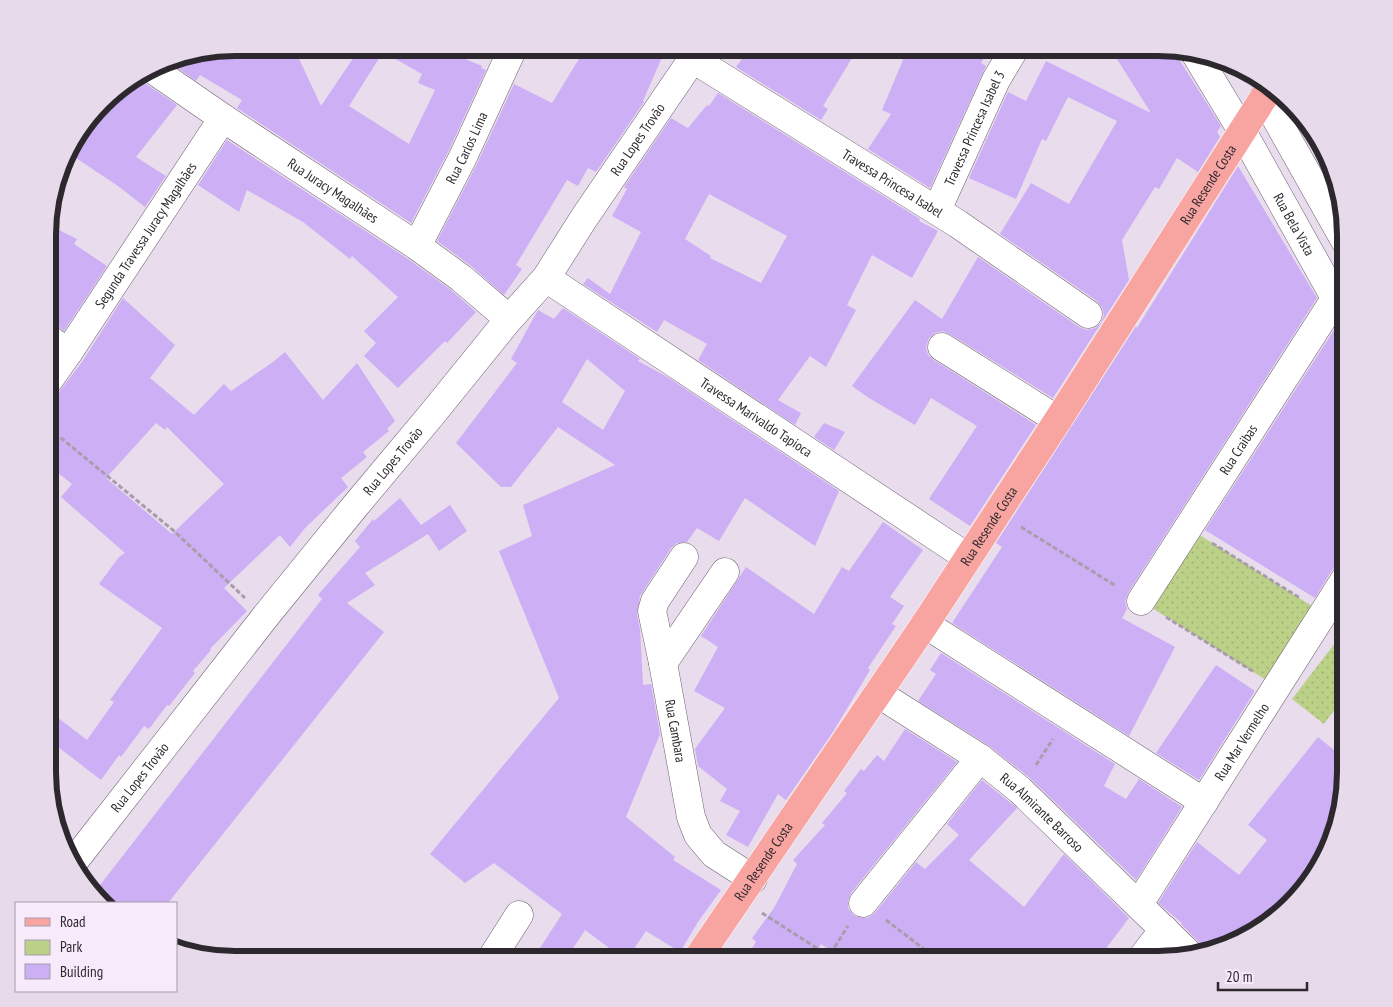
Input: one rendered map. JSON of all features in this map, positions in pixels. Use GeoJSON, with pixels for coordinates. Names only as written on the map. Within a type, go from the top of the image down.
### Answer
{"type":"FeatureCollection","features":[{"type":"Feature","properties":{"kind":"main road","name":"Rua Resende Costa"},"geometry":{"type":"LineString","coordinates":[[703,951],[925,624],[1052,417],[1266,92]]}},
{"type":"Feature","properties":{"kind":"street","name":"Rua Carlos Lima"},"geometry":{"type":"LineString","coordinates":[[417,246],[463,157],[509,56]]}},
{"type":"Feature","properties":{"kind":"street","name":"Rua Lopes Trovão"},"geometry":{"type":"LineString","coordinates":[[78,857],[265,617],[434,413],[509,319],[546,278],[584,218],[695,56]]}},
{"type":"Feature","properties":{"kind":"street","name":"Travessa Princesa Isabel"},"geometry":{"type":"LineString","coordinates":[[702,56],[958,224],[1088,314]]}},
{"type":"Feature","properties":{"kind":"street","name":"Travessa Princesa Isabel 3"},"geometry":{"type":"LineString","coordinates":[[937,210],[996,80],[1010,56]]}},
{"type":"Feature","properties":{"kind":"street","name":"Rua Bela Vista"},"geometry":{"type":"LineString","coordinates":[[1200,61],[1242,131],[1336,300]]}},
{"type":"Feature","properties":{"kind":"street","name":"Rua Juracy Magalhães"},"geometry":{"type":"LineString","coordinates":[[159,74],[417,246],[461,278],[509,319]]}},
{"type":"Feature","properties":{"kind":"street"},"geometry":{"type":"LineString","coordinates":[[1269,95],[1336,223]]}},
{"type":"Feature","properties":{"kind":"street","name":"Segunda Travessa Juracy Magalhães"},"geometry":{"type":"LineString","coordinates":[[59,346],[223,118]]}},
{"type":"Feature","properties":{"kind":"street","name":"Travessa Marivaldo Tapioca"},"geometry":{"type":"LineString","coordinates":[[546,278],[967,557]]}},
{"type":"Feature","properties":{"kind":"street","name":"Rua Craibas"},"geometry":{"type":"LineString","coordinates":[[1141,601],[1187,528],[1336,313]]}},
{"type":"Feature","properties":{"kind":"street"},"geometry":{"type":"LineString","coordinates":[[942,347],[1052,417]]}},
{"type":"Feature","properties":{"kind":"street","name":"Rua Cambara"},"geometry":{"type":"LineString","coordinates":[[684,557],[655,601],[652,611],[691,817],[698,835],[746,889]]}},
{"type":"Feature","properties":{"kind":"street"},"geometry":{"type":"LineString","coordinates":[[663,663],[724,572]]}},
{"type":"Feature","properties":{"kind":"street","name":"Rua Mar Vermelho"},"geometry":{"type":"LineString","coordinates":[[1139,904],[1337,592]]}},
{"type":"Feature","properties":{"kind":"street"},"geometry":{"type":"LineString","coordinates":[[925,624],[1204,802]]}},
{"type":"Feature","properties":{"kind":"street","name":"Rua Almirante Barroso"},"geometry":{"type":"LineString","coordinates":[[879,694],[980,758],[1020,790],[1184,949]]}},
{"type":"Feature","properties":{"kind":"street"},"geometry":{"type":"LineString","coordinates":[[863,903],[980,758]]}},
{"type":"Feature","properties":{"kind":"street"},"geometry":{"type":"LineString","coordinates":[[496,951],[519,915]]}},
{"type":"Feature","properties":{"kind":"street"},"geometry":{"type":"LineString","coordinates":[[1148,951],[1164,929]]}},
{"type":"Feature","properties":{"kind":"path"},"geometry":{"type":"LineString","coordinates":[[56,434],[174,531],[265,617]]}},
{"type":"Feature","properties":{"kind":"path"},"geometry":{"type":"LineString","coordinates":[[1187,528],[1323,613]]}},
{"type":"Feature","properties":{"kind":"path"},"geometry":{"type":"LineString","coordinates":[[1020,790],[1069,716]]}},
{"type":"Feature","properties":{"kind":"path"},"geometry":{"type":"LineString","coordinates":[[746,889],[824,951]]}},
{"type":"Feature","properties":{"kind":"path"},"geometry":{"type":"LineString","coordinates":[[833,951],[863,903],[926,951]]}},
{"type":"Feature","properties":{"kind":"green space"},"geometry":{"type":"Polygon","coordinates":[[[1187,527],[1323,613],[1277,687],[1141,601],[1187,527]]]}},
{"type":"Feature","properties":{"kind":"green space"},"geometry":{"type":"Polygon","coordinates":[[[1337,641],[1337,710],[1335,709],[1324,724],[1292,699],[1337,641]]]}},
{"type":"Feature","properties":{"kind":"building"},"geometry":{"type":"Polygon","coordinates":[[[298,56],[321,106],[355,56],[380,56],[349,106],[409,144],[435,90],[418,83],[422,74],[390,56],[458,56],[482,66],[481,68],[486,70],[449,150],[411,223],[237,108],[242,100],[200,75],[196,81],[176,67],[189,62],[223,57],[298,56]]]}},
{"type":"Feature","properties":{"kind":"building"},"geometry":{"type":"Polygon","coordinates":[[[581,56],[598,56],[602,58],[604,56],[663,56],[644,102],[596,172],[588,168],[578,186],[567,180],[516,265],[522,269],[504,295],[470,265],[437,241],[477,164],[514,84],[552,103],[581,56]]]}},
{"type":"Feature","properties":{"kind":"building"},"geometry":{"type":"Polygon","coordinates":[[[744,56],[853,56],[823,106],[828,109],[821,120],[736,67],[744,56]]]}},
{"type":"Feature","properties":{"kind":"building"},"geometry":{"type":"Polygon","coordinates":[[[905,56],[985,56],[981,63],[986,66],[930,188],[868,149],[891,114],[882,110],[905,56]]]}},
{"type":"Feature","properties":{"kind":"building"},"geometry":{"type":"Polygon","coordinates":[[[1115,56],[1178,58],[1221,126],[1217,132],[1220,137],[1198,172],[1177,158],[1159,189],[1155,187],[1122,240],[1129,280],[1053,398],[950,334],[942,331],[935,333],[929,338],[926,347],[928,355],[934,360],[1036,425],[970,526],[929,499],[977,426],[931,398],[915,425],[852,386],[915,300],[942,319],[978,257],[1079,327],[1087,330],[1095,328],[1101,323],[1104,315],[1102,307],[1097,301],[1000,234],[1031,183],[1069,204],[1117,121],[1068,97],[1046,141],[1042,139],[1016,199],[969,178],[1008,92],[1026,101],[1046,61],[1151,113],[1115,56]]]}},
{"type":"Feature","properties":{"kind":"building"},"geometry":{"type":"Polygon","coordinates":[[[143,82],[177,105],[136,157],[166,176],[145,207],[118,186],[75,157],[86,136],[99,120],[117,101],[143,82]]]}},
{"type":"Feature","properties":{"kind":"building"},"geometry":{"type":"Polygon","coordinates":[[[718,93],[920,219],[919,221],[938,231],[912,278],[872,255],[847,305],[856,310],[826,367],[810,356],[778,400],[801,413],[795,425],[698,360],[707,344],[664,320],[657,332],[583,284],[588,278],[610,294],[641,232],[612,216],[627,189],[624,187],[671,118],[688,128],[707,105],[709,106],[718,93]],[[709,194],[685,239],[711,256],[710,258],[761,283],[787,236],[709,194]]]}},
{"type":"Feature","properties":{"kind":"building"},"geometry":{"type":"Polygon","coordinates":[[[227,140],[408,259],[451,290],[476,312],[447,343],[445,341],[398,388],[364,356],[376,343],[364,331],[398,297],[352,256],[350,259],[303,222],[247,190],[239,212],[198,185],[227,140]]]}},
{"type":"Feature","properties":{"kind":"building"},"geometry":{"type":"Polygon","coordinates":[[[1238,166],[1317,298],[1128,593],[1125,601],[1127,609],[1122,618],[1175,647],[1129,736],[952,623],[1002,547],[996,543],[1136,326],[1137,328],[1238,166]]]}},
{"type":"Feature","properties":{"kind":"building"},"geometry":{"type":"Polygon","coordinates":[[[57,229],[77,239],[74,244],[107,266],[64,331],[56,326],[57,229]]]}},
{"type":"Feature","properties":{"kind":"building"},"geometry":{"type":"Polygon","coordinates":[[[123,298],[175,345],[150,378],[194,415],[224,384],[231,391],[285,352],[323,400],[357,363],[395,421],[387,429],[389,431],[363,452],[367,457],[341,478],[348,487],[305,528],[290,547],[280,535],[224,588],[247,611],[210,649],[193,671],[195,673],[169,706],[167,705],[149,729],[144,726],[101,780],[57,746],[57,717],[87,740],[114,702],[110,700],[162,628],[99,584],[119,557],[125,553],[61,497],[72,484],[56,472],[56,395],[82,362],[123,298]],[[156,423],[106,478],[172,534],[224,484],[167,427],[165,430],[156,423]]]}},
{"type":"Feature","properties":{"kind":"building"},"geometry":{"type":"Polygon","coordinates":[[[563,308],[640,359],[638,361],[669,378],[839,491],[815,546],[745,498],[719,541],[697,528],[687,542],[677,543],[671,548],[640,596],[637,614],[640,629],[643,685],[651,684],[660,734],[626,817],[675,857],[673,860],[721,890],[698,922],[681,951],[646,931],[632,951],[613,951],[585,930],[571,951],[538,951],[562,914],[494,863],[465,883],[430,854],[559,698],[499,551],[532,536],[523,505],[615,465],[558,427],[511,487],[501,487],[456,443],[517,363],[511,359],[538,310],[554,319],[563,308]],[[587,359],[562,402],[603,430],[625,391],[587,359]]]}},
{"type":"Feature","properties":{"kind":"building"},"geometry":{"type":"Polygon","coordinates":[[[1336,327],[1337,565],[1315,598],[1205,530],[1336,327]]]}},
{"type":"Feature","properties":{"kind":"building"},"geometry":{"type":"Polygon","coordinates":[[[824,423],[845,432],[834,450],[814,437],[824,423]]]}},
{"type":"Feature","properties":{"kind":"building"},"geometry":{"type":"Polygon","coordinates":[[[400,498],[421,525],[450,505],[467,531],[439,551],[428,534],[365,573],[375,585],[347,603],[384,632],[169,902],[114,902],[98,887],[322,599],[318,595],[360,547],[355,541],[373,519],[374,521],[400,498]]]}},
{"type":"Feature","properties":{"kind":"building"},"geometry":{"type":"Polygon","coordinates":[[[883,522],[923,550],[890,597],[904,606],[892,624],[896,626],[868,668],[870,670],[833,732],[786,800],[778,794],[748,847],[726,835],[740,811],[720,801],[727,789],[698,766],[695,749],[725,708],[694,691],[718,647],[701,636],[746,567],[814,614],[842,567],[849,571],[883,522]]]}},
{"type":"Feature","properties":{"kind":"building"},"geometry":{"type":"Polygon","coordinates":[[[941,653],[1115,764],[1104,786],[1126,799],[1139,779],[1182,807],[1136,880],[1030,778],[988,745],[918,701],[936,674],[930,670],[941,653]]]}},
{"type":"Feature","properties":{"kind":"building"},"geometry":{"type":"Polygon","coordinates":[[[1216,665],[1255,691],[1199,780],[1156,753],[1216,665]]]}},
{"type":"Feature","properties":{"kind":"building"},"geometry":{"type":"Polygon","coordinates":[[[905,729],[957,762],[851,893],[848,908],[853,915],[868,918],[875,913],[916,862],[925,869],[959,835],[947,824],[982,780],[1017,808],[969,860],[1024,907],[1064,854],[1129,918],[1104,951],[831,951],[821,944],[817,951],[750,951],[756,942],[752,938],[774,908],[797,864],[793,860],[825,825],[822,823],[847,793],[844,791],[861,769],[864,771],[877,755],[884,761],[905,729]]]}},
{"type":"Feature","properties":{"kind":"building"},"geometry":{"type":"Polygon","coordinates":[[[1318,737],[1337,752],[1335,795],[1331,818],[1318,851],[1300,881],[1276,906],[1257,921],[1226,937],[1201,946],[1182,923],[1158,903],[1197,842],[1239,875],[1267,840],[1248,825],[1318,737]]]}}]}
